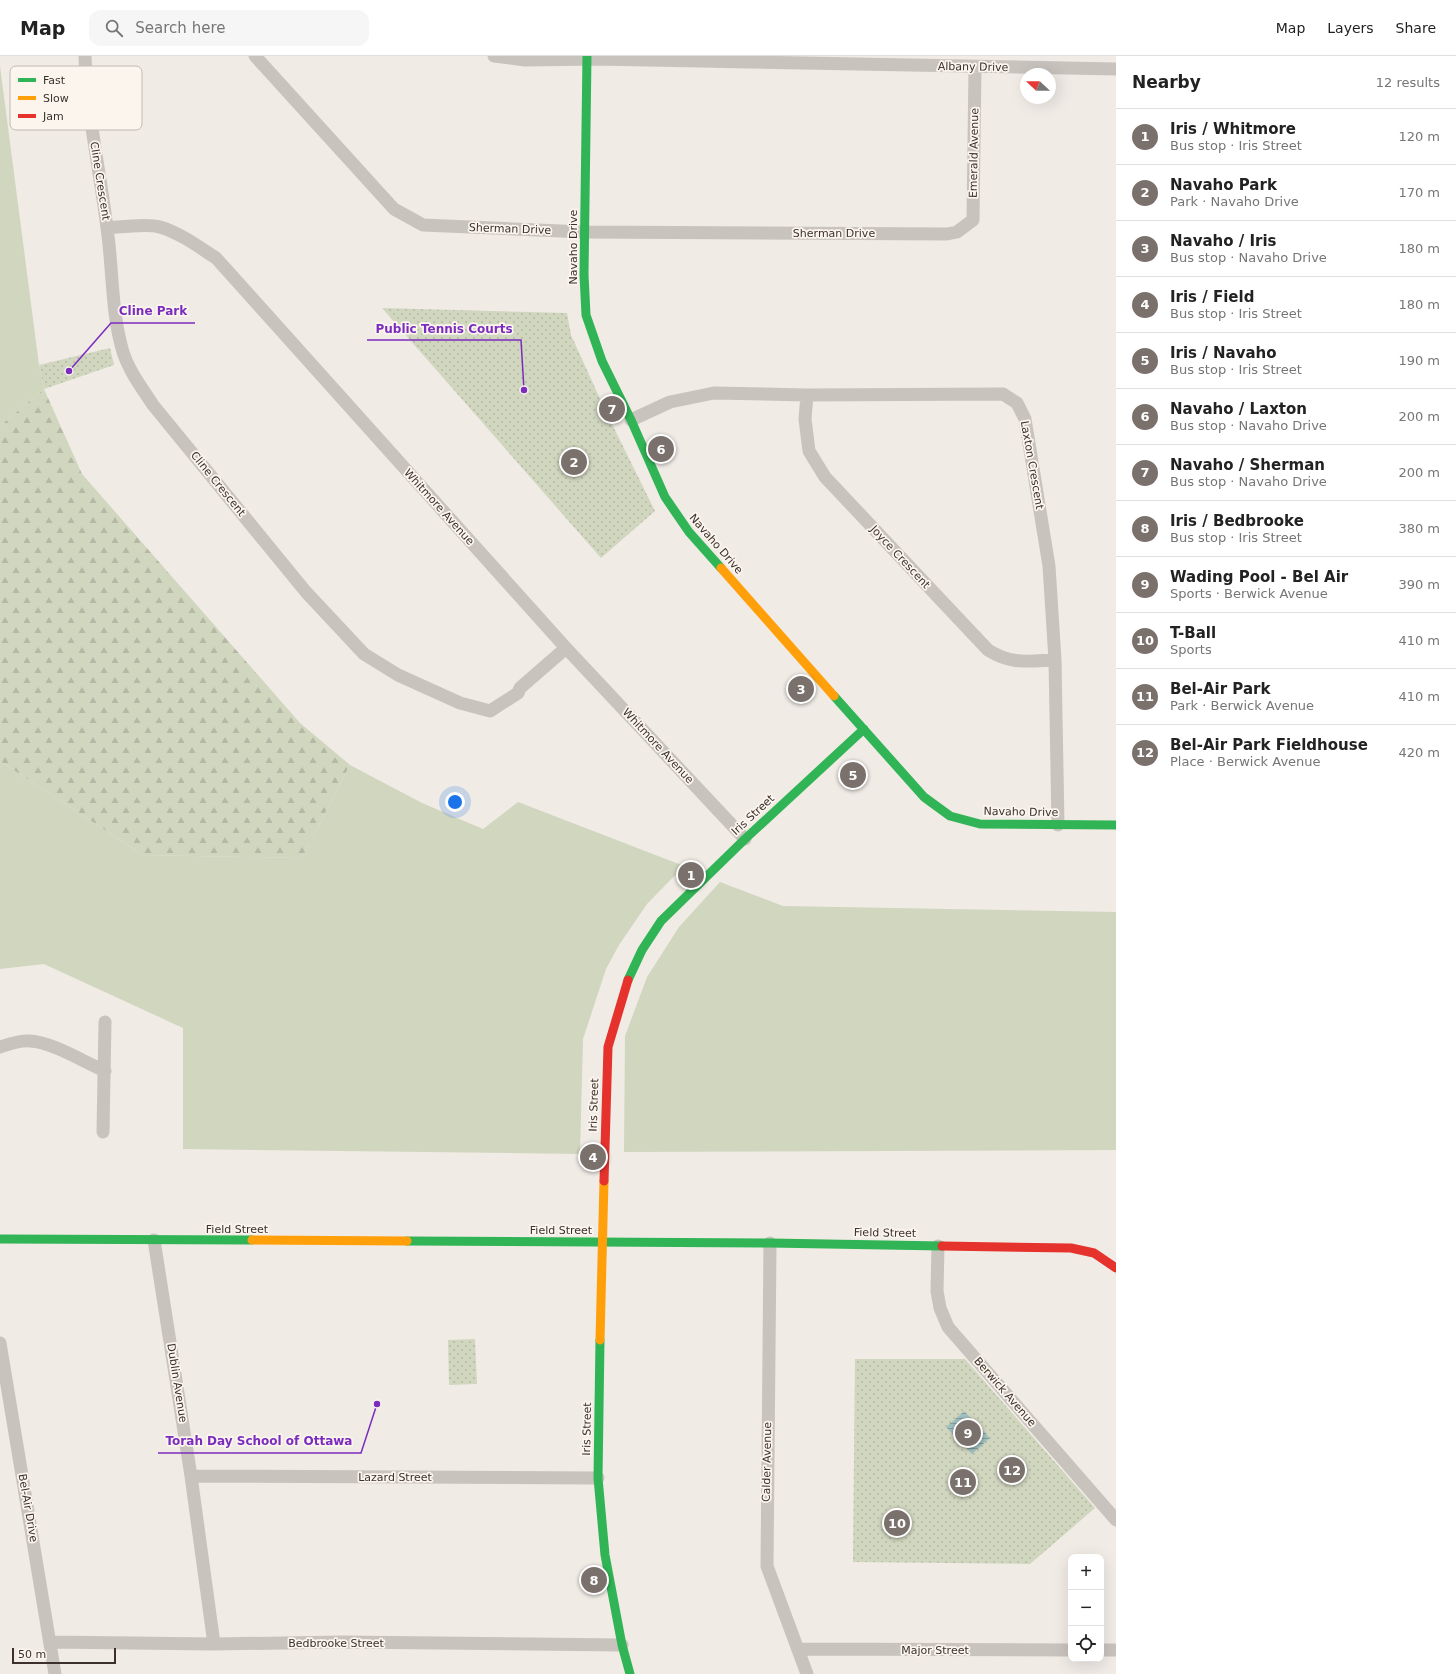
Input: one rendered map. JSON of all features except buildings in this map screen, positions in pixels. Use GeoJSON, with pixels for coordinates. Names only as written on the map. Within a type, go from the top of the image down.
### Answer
{"type":"FeatureCollection","features":[{"type":"Feature","properties":{"kind":"street","name":"Cline Crescent"},"geometry":{"type":"LineString","coordinates":[[85,56],[85,66]]}},
{"type":"Feature","properties":{"kind":"street","name":"Sherman Drive"},"geometry":{"type":"LineString","coordinates":[[255,56],[394,209],[423,225],[584,232],[947,234],[957,232]]}},
{"type":"Feature","properties":{"kind":"street","name":"Albany Drive"},"geometry":{"type":"LineString","coordinates":[[494,56],[525,60],[587,58],[1116,69]]}},
{"type":"Feature","properties":{"kind":"street","name":"Navaho Drive"},"geometry":{"type":"LineString","coordinates":[[587,58],[584,232],[586,315],[602,361],[614,388],[632,420],[665,496],[685,527],[924,796],[950,816],[980,824],[1116,825]]}},
{"type":"Feature","properties":{"kind":"street","name":"Emerald Avenue"},"geometry":{"type":"LineString","coordinates":[[957,232],[973,220],[976,67]]}},
{"type":"Feature","properties":{"kind":"street","name":"Cline Crescent"},"geometry":{"type":"LineString","coordinates":[[92,130],[108,228],[116,316],[123,353],[135,378],[153,405],[306,592],[364,654],[398,675],[453,700],[490,711],[518,693],[520,688],[566,648]]}},
{"type":"Feature","properties":{"kind":"street","name":"Whitmore Avenue"},"geometry":{"type":"LineString","coordinates":[[108,228],[159,226],[190,241],[216,258],[566,648],[745,839]]}},
{"type":"Feature","properties":{"kind":"street","name":"Laxton Crescent"},"geometry":{"type":"LineString","coordinates":[[632,420],[670,402],[714,393],[807,395],[1003,394],[1017,403],[1025,419],[1049,566],[1055,660],[1058,825]]}},
{"type":"Feature","properties":{"kind":"street","name":"Joyce Crescent"},"geometry":{"type":"LineString","coordinates":[[807,395],[804,419],[809,451],[825,477],[988,650],[1000,658],[1014,661],[1055,660]]}},
{"type":"Feature","properties":{"kind":"street","name":"Iris Street"},"geometry":{"type":"LineString","coordinates":[[630,1674],[622,1645],[605,1555],[598,1478],[602,1242],[608,1047],[627,981],[642,950],[661,921],[745,839],[864,729]]}},
{"type":"Feature","properties":{"kind":"street"},"geometry":{"type":"LineString","coordinates":[[103,1132],[105,1022]]}},
{"type":"Feature","properties":{"kind":"street"},"geometry":{"type":"LineString","coordinates":[[0,1047],[12,1043],[30,1041],[46,1043],[105,1072]]}},
{"type":"Feature","properties":{"kind":"street","name":"Field Street"},"geometry":{"type":"LineString","coordinates":[[0,1239],[770,1243],[1071,1248],[1094,1253],[1116,1268]]}},
{"type":"Feature","properties":{"kind":"street","name":"Dublin Avenue"},"geometry":{"type":"LineString","coordinates":[[154,1240],[191,1476],[214,1644]]}},
{"type":"Feature","properties":{"kind":"street","name":"Calder Avenue"},"geometry":{"type":"LineString","coordinates":[[770,1243],[766,1566],[807,1674]]}},
{"type":"Feature","properties":{"kind":"street","name":"Berwick Avenue"},"geometry":{"type":"LineString","coordinates":[[938,1246],[936,1291],[940,1308],[948,1327],[1116,1520]]}},
{"type":"Feature","properties":{"kind":"street","name":"Bel-Air Drive"},"geometry":{"type":"LineString","coordinates":[[0,1343],[55,1674]]}},
{"type":"Feature","properties":{"kind":"street","name":"Lazard Street"},"geometry":{"type":"LineString","coordinates":[[191,1476],[598,1478]]}},
{"type":"Feature","properties":{"kind":"street","name":"Bedbrooke Street"},"geometry":{"type":"LineString","coordinates":[[50,1642],[214,1644],[352,1642],[622,1645]]}},
{"type":"Feature","properties":{"kind":"street","name":"Major Street"},"geometry":{"type":"LineString","coordinates":[[798,1649],[1068,1650]]}},
{"type":"Feature","properties":{"kind":"street"},"geometry":{"type":"LineString","coordinates":[[1104,1650],[1116,1650]]}},
{"type":"Feature","properties":{"kind":"green space"},"geometry":{"type":"Polygon","coordinates":[[[0,66],[39,365],[44,389],[0,426],[0,66]]]}},
{"type":"Feature","properties":{"kind":"green space"},"geometry":{"type":"Polygon","coordinates":[[[382,308],[567,313],[571,335],[606,412],[655,511],[601,558],[382,308]]]}},
{"type":"Feature","properties":{"kind":"green space"},"geometry":{"type":"Polygon","coordinates":[[[110,348],[114,365],[44,389],[39,365],[110,348]]]}},
{"type":"Feature","properties":{"kind":"green space"},"geometry":{"type":"Polygon","coordinates":[[[44,389],[82,474],[300,723],[350,765],[302,858],[143,855],[0,761],[0,426],[44,389]]]}},
{"type":"Feature","properties":{"kind":"green space"},"geometry":{"type":"Polygon","coordinates":[[[0,761],[143,855],[302,858],[350,765],[422,803],[483,829],[518,802],[684,866],[647,904],[619,945],[606,969],[583,1039],[580,1154],[183,1149],[183,1028],[44,964],[0,969],[0,761]]]}},
{"type":"Feature","properties":{"kind":"green space"},"geometry":{"type":"Polygon","coordinates":[[[720,882],[783,906],[1116,912],[1116,1150],[624,1152],[625,1036],[647,977],[679,927],[720,882]]]}},
{"type":"Feature","properties":{"kind":"green space"},"geometry":{"type":"Polygon","coordinates":[[[475,1339],[477,1384],[449,1385],[448,1340],[475,1339]]]}},
{"type":"Feature","properties":{"kind":"green space"},"geometry":{"type":"Polygon","coordinates":[[[855,1359],[965,1359],[1095,1508],[1030,1564],[853,1562],[855,1359]]]}},
{"type":"Feature","properties":{"kind":"water"},"geometry":{"type":"Polygon","coordinates":[[[964,1411],[990,1438],[972,1454],[946,1427],[964,1411]]]}},
{"type":"Feature","properties":{"kind":"traffic: fast"},"geometry":{"type":"LineString","coordinates":[[587,56],[584,275],[586,315],[602,361],[631,420],[665,497],[689,532],[721,568]]}},
{"type":"Feature","properties":{"kind":"traffic: fast"},"geometry":{"type":"LineString","coordinates":[[834,696],[924,797],[950,816],[980,824],[1116,825]]}},
{"type":"Feature","properties":{"kind":"traffic: fast"},"geometry":{"type":"LineString","coordinates":[[628,980],[642,950],[661,921],[745,839],[864,729]]}},
{"type":"Feature","properties":{"kind":"traffic: fast"},"geometry":{"type":"LineString","coordinates":[[0,1239],[252,1240]]}},
{"type":"Feature","properties":{"kind":"traffic: fast"},"geometry":{"type":"LineString","coordinates":[[407,1241],[770,1243],[942,1246]]}},
{"type":"Feature","properties":{"kind":"traffic: fast"},"geometry":{"type":"LineString","coordinates":[[600,1340],[598,1478],[605,1555],[622,1645],[630,1674]]}},
{"type":"Feature","properties":{"kind":"traffic: slow"},"geometry":{"type":"LineString","coordinates":[[721,568],[834,696]]}},
{"type":"Feature","properties":{"kind":"traffic: slow"},"geometry":{"type":"LineString","coordinates":[[600,1340],[604,1181]]}},
{"type":"Feature","properties":{"kind":"traffic: slow"},"geometry":{"type":"LineString","coordinates":[[252,1240],[407,1241]]}},
{"type":"Feature","properties":{"kind":"traffic: jam"},"geometry":{"type":"LineString","coordinates":[[604,1181],[608,1047],[628,980]]}},
{"type":"Feature","properties":{"kind":"traffic: jam"},"geometry":{"type":"LineString","coordinates":[[942,1246],[1071,1248],[1094,1253],[1116,1268]]}},
{"type":"Feature","properties":{"kind":"place","name":"Cline Park"},"geometry":{"type":"Point","coordinates":[69,371]}},
{"type":"Feature","properties":{"kind":"place","name":"Public Tennis Courts"},"geometry":{"type":"Point","coordinates":[524,390]}},
{"type":"Feature","properties":{"kind":"place","name":"Navaho / Sherman"},"geometry":{"type":"Point","coordinates":[612,409]}},
{"type":"Feature","properties":{"kind":"place","name":"Navaho / Laxton"},"geometry":{"type":"Point","coordinates":[661,449]}},
{"type":"Feature","properties":{"kind":"place","name":"Navaho Park"},"geometry":{"type":"Point","coordinates":[574,462]}},
{"type":"Feature","properties":{"kind":"place","name":"Navaho / Iris"},"geometry":{"type":"Point","coordinates":[801,689]}},
{"type":"Feature","properties":{"kind":"place","name":"Iris / Navaho"},"geometry":{"type":"Point","coordinates":[853,775]}},
{"type":"Feature","properties":{"kind":"place","name":"Iris / Whitmore"},"geometry":{"type":"Point","coordinates":[691,875]}},
{"type":"Feature","properties":{"kind":"place","name":"Iris / Field"},"geometry":{"type":"Point","coordinates":[593,1157]}},
{"type":"Feature","properties":{"kind":"place","name":"Torah Day School of Ottawa"},"geometry":{"type":"Point","coordinates":[377,1404]}},
{"type":"Feature","properties":{"kind":"place","name":"Wading Pool - Bel Air"},"geometry":{"type":"Point","coordinates":[968,1433]}},
{"type":"Feature","properties":{"kind":"place","name":"Bel-Air Park Fieldhouse"},"geometry":{"type":"Point","coordinates":[1012,1470]}},
{"type":"Feature","properties":{"kind":"place","name":"Bel-Air Park"},"geometry":{"type":"Point","coordinates":[963,1482]}},
{"type":"Feature","properties":{"kind":"place","name":"T-Ball"},"geometry":{"type":"Point","coordinates":[897,1523]}},
{"type":"Feature","properties":{"kind":"place","name":"Iris / Bedbrooke"},"geometry":{"type":"Point","coordinates":[594,1580]}}]}
